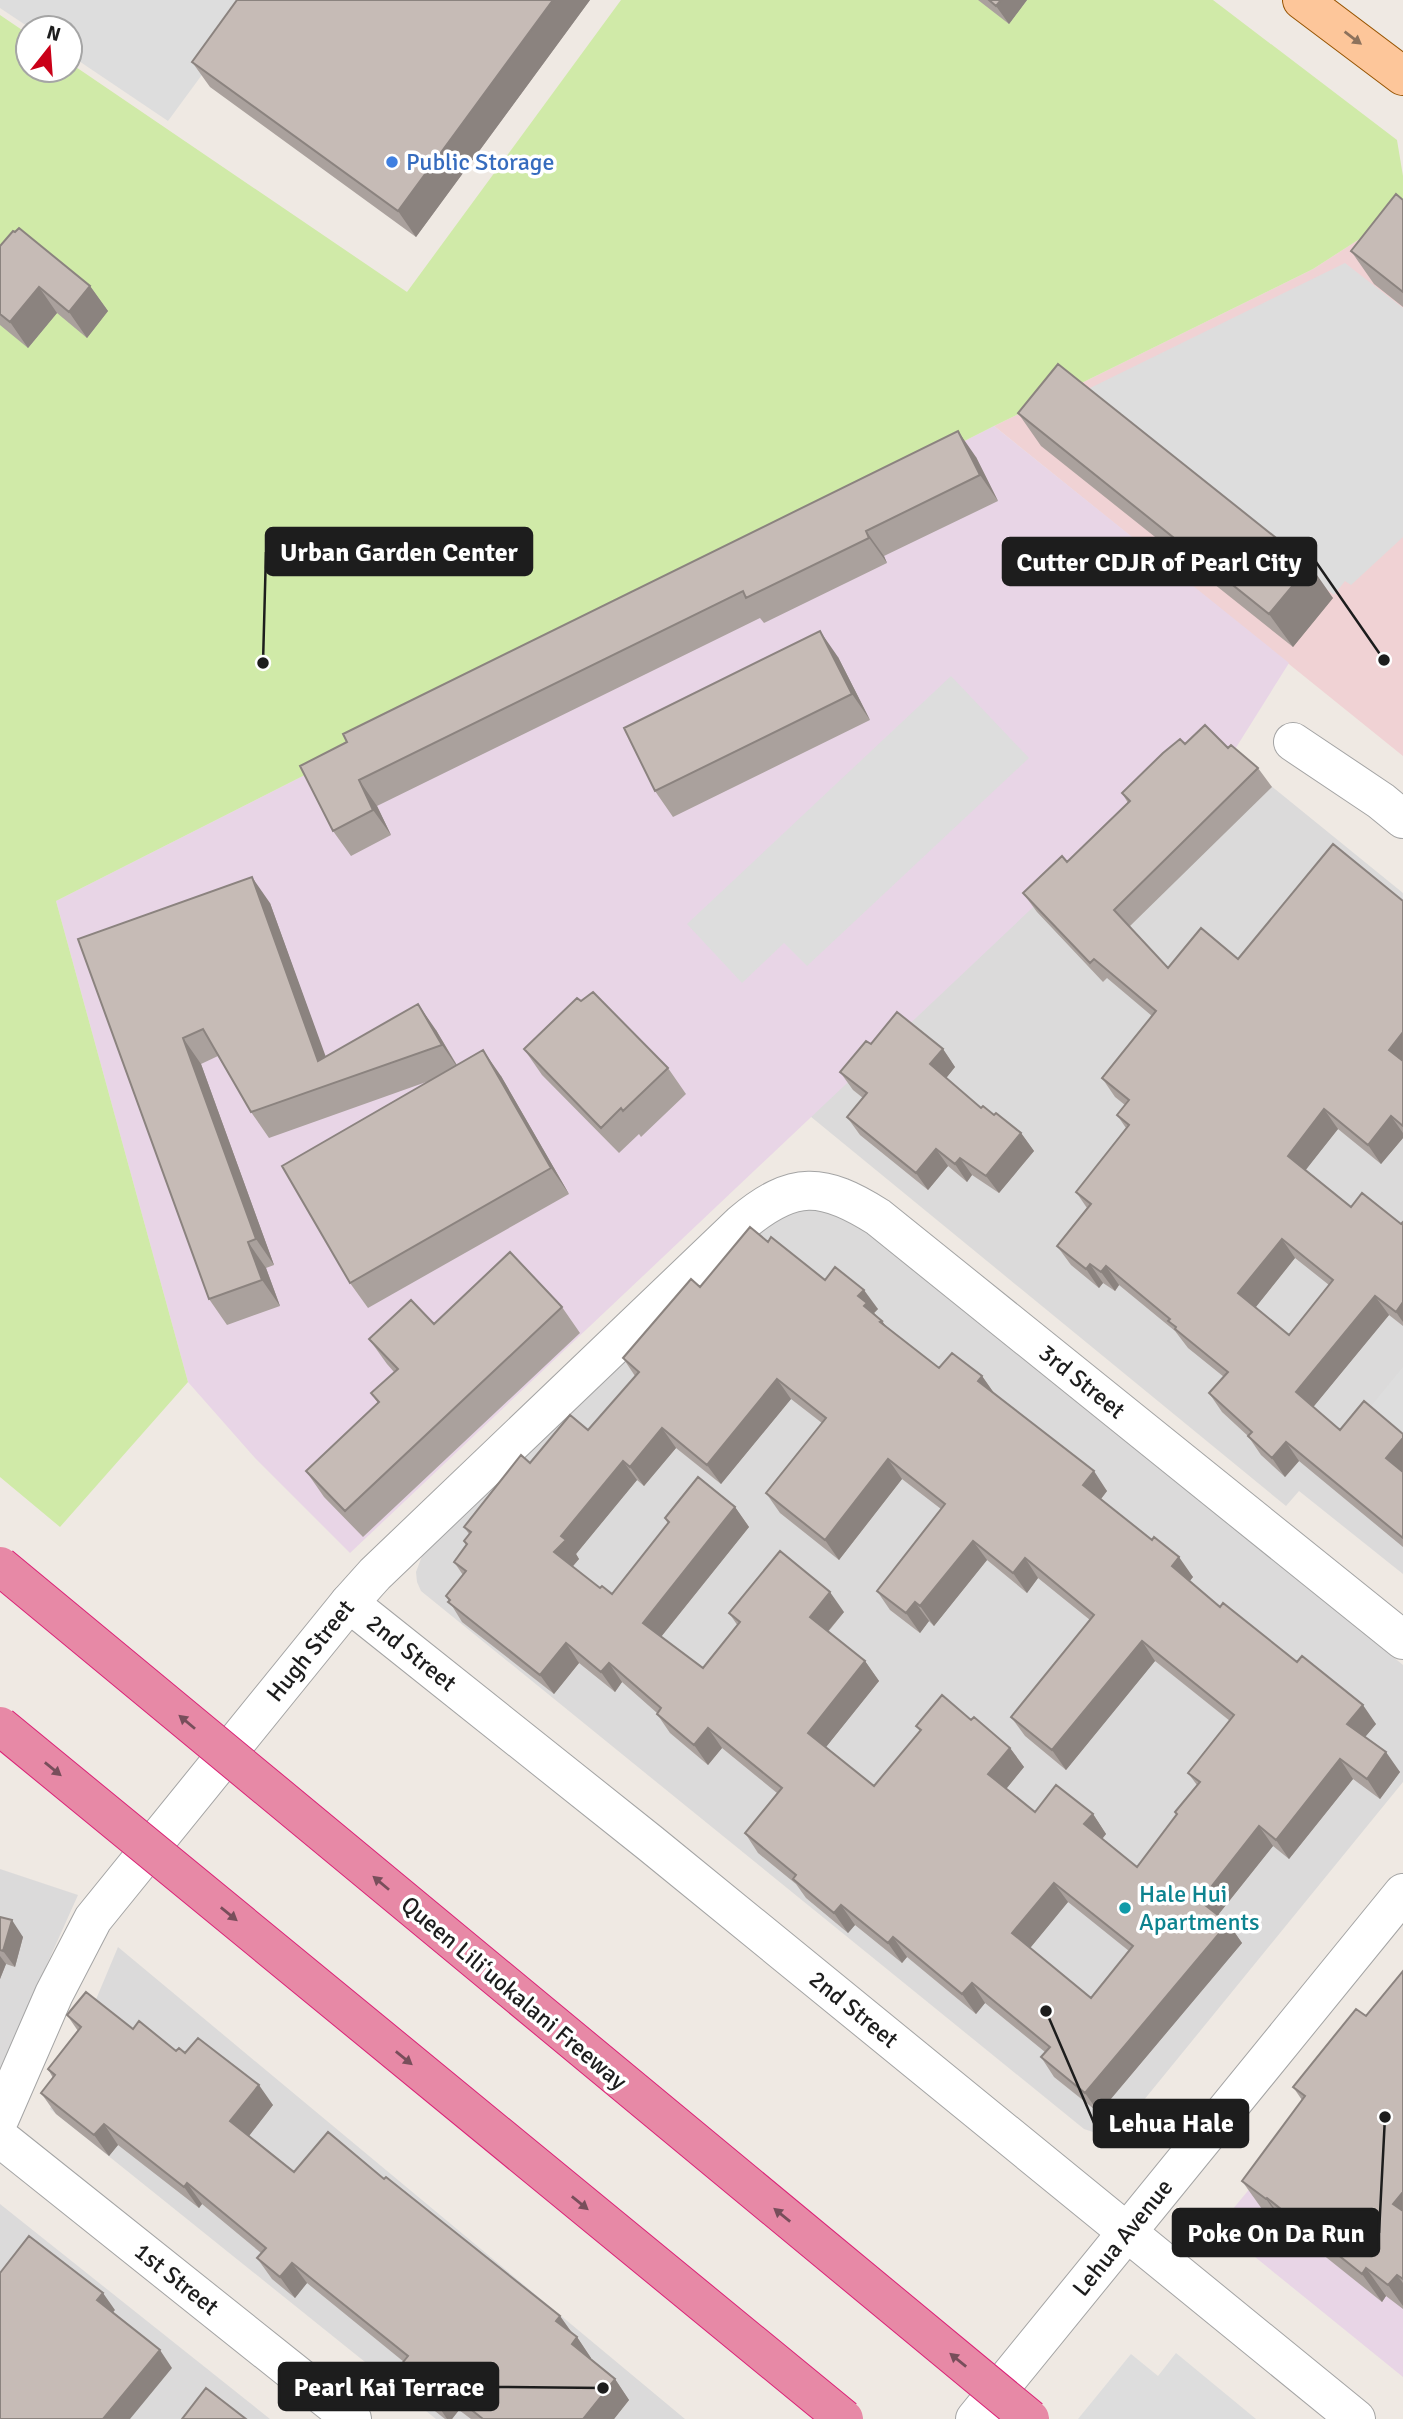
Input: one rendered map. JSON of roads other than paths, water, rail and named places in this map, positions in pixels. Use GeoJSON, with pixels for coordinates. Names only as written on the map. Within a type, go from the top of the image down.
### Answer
{"type":"FeatureCollection","features":[{"type":"Feature","properties":{"kind":"highway","name":"Queen Liliʻuokalani Freeway"},"geometry":{"type":"LineString","coordinates":[[0,1566],[1030,2419]]}},
{"type":"Feature","properties":{"kind":"highway"},"geometry":{"type":"LineString","coordinates":[[0,1726],[844,2419]]}},
{"type":"Feature","properties":{"kind":"main road"},"geometry":{"type":"LineString","coordinates":[[1302,0],[1403,76]]}},
{"type":"Feature","properties":{"kind":"street"},"geometry":{"type":"LineString","coordinates":[[1293,742],[1381,801],[1403,819]]}},
{"type":"Feature","properties":{"kind":"street","name":"3rd Street"},"geometry":{"type":"LineString","coordinates":[[742,1223],[764,1204],[798,1191],[816,1190],[839,1195],[878,1217],[1403,1640]]}},
{"type":"Feature","properties":{"kind":"street","name":"Hugh Street"},"geometry":{"type":"LineString","coordinates":[[0,2118],[54,1994],[93,1920],[349,1603],[375,1574],[742,1223]]}},
{"type":"Feature","properties":{"kind":"street","name":"2nd Street"},"geometry":{"type":"LineString","coordinates":[[349,1603],[661,1851],[1356,2419]]}},
{"type":"Feature","properties":{"kind":"street","name":"Lehua Avenue"},"geometry":{"type":"LineString","coordinates":[[975,2419],[1403,1893]]}},
{"type":"Feature","properties":{"kind":"street","name":"1st Street"},"geometry":{"type":"LineString","coordinates":[[0,2137],[352,2419]]}},
{"type":"Feature","properties":{"kind":"place","name":"Public Storage"},"geometry":{"type":"Point","coordinates":[392,162]}},
{"type":"Feature","properties":{"kind":"place","name":"Cutter CDJR of Pearl City"},"geometry":{"type":"Point","coordinates":[1384,660]}},
{"type":"Feature","properties":{"kind":"place","name":"Urban Garden Center"},"geometry":{"type":"Point","coordinates":[263,663]}},
{"type":"Feature","properties":{"kind":"place","name":"Hale Hui Apartments"},"geometry":{"type":"Point","coordinates":[1125,1908]}},
{"type":"Feature","properties":{"kind":"place","name":"Lehua Hale"},"geometry":{"type":"Point","coordinates":[1046,2011]}},
{"type":"Feature","properties":{"kind":"place","name":"Poke On Da Run"},"geometry":{"type":"Point","coordinates":[1385,2117]}},
{"type":"Feature","properties":{"kind":"place","name":"Pearl Kai Terrace"},"geometry":{"type":"Point","coordinates":[603,2388]}}]}
